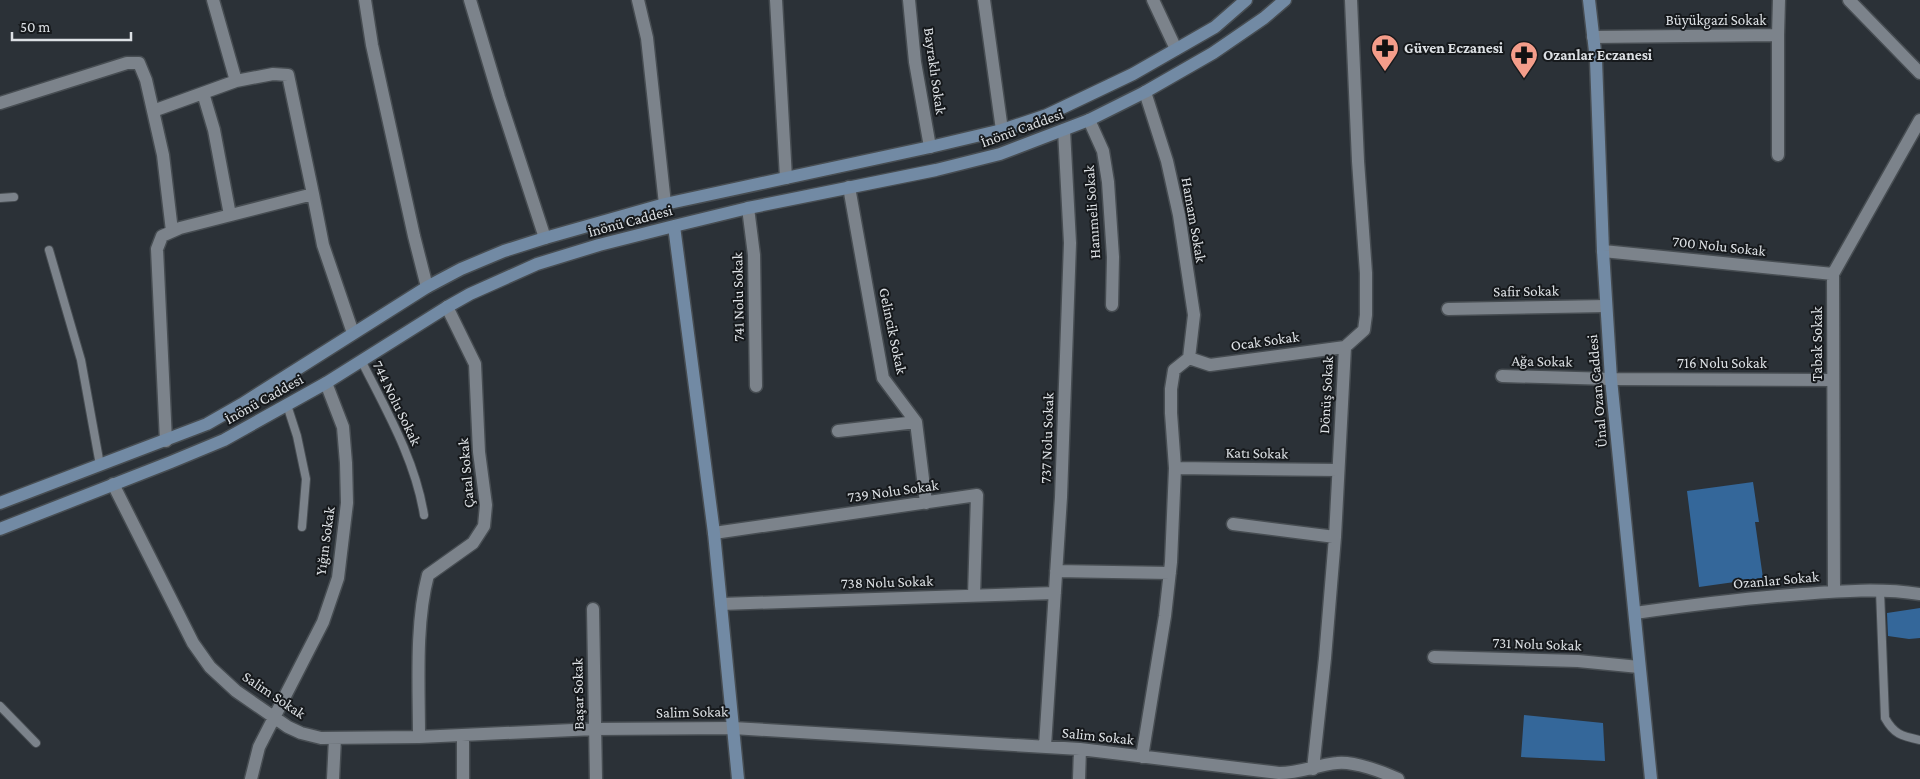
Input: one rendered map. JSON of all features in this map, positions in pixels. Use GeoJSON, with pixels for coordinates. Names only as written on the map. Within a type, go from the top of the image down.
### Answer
{"type":"FeatureCollection","features":[{"type":"Feature","properties":{"kind":"main road","name":"İnönü Caddesi"},"geometry":{"type":"LineString","coordinates":[[0,503],[207,424],[427,286],[504,251],[665,204],[1002,130],[1090,96],[1133,74],[1215,27],[1246,0]]}},
{"type":"Feature","properties":{"kind":"main road","name":"İnönü Caddesi"},"geometry":{"type":"LineString","coordinates":[[0,529],[224,440],[326,383],[470,294],[537,264],[599,244],[748,208],[979,160],[1064,130],[1090,120],[1213,53],[1264,18],[1284,0]]}},
{"type":"Feature","properties":{"kind":"main road","name":"Ünal Ozan Caddesi"},"geometry":{"type":"LineString","coordinates":[[1589,0],[1596,60],[1603,251],[1611,379],[1651,779]]}},
{"type":"Feature","properties":{"kind":"main road"},"geometry":{"type":"LineString","coordinates":[[674,226],[714,533],[738,779]]}},
{"type":"Feature","properties":{"kind":"street"},"geometry":{"type":"LineString","coordinates":[[213,0],[236,81]]}},
{"type":"Feature","properties":{"kind":"street"},"geometry":{"type":"LineString","coordinates":[[365,0],[372,45],[414,236],[427,286]]}},
{"type":"Feature","properties":{"kind":"street"},"geometry":{"type":"LineString","coordinates":[[470,0],[499,97],[546,238]]}},
{"type":"Feature","properties":{"kind":"street"},"geometry":{"type":"LineString","coordinates":[[638,0],[647,38],[665,204]]}},
{"type":"Feature","properties":{"kind":"street"},"geometry":{"type":"LineString","coordinates":[[776,0],[786,178]]}},
{"type":"Feature","properties":{"kind":"street","name":"Bayraklı Sokak"},"geometry":{"type":"LineString","coordinates":[[909,0],[915,62],[930,147]]}},
{"type":"Feature","properties":{"kind":"street"},"geometry":{"type":"LineString","coordinates":[[984,0],[1002,130]]}},
{"type":"Feature","properties":{"kind":"street"},"geometry":{"type":"LineString","coordinates":[[1153,0],[1176,49]]}},
{"type":"Feature","properties":{"kind":"street","name":"Dönüş Sokak"},"geometry":{"type":"LineString","coordinates":[[1313,769],[1335,537],[1345,347],[1364,330],[1366,315],[1366,273],[1351,0]]}},
{"type":"Feature","properties":{"kind":"street"},"geometry":{"type":"LineString","coordinates":[[1778,35],[1779,0]]}},
{"type":"Feature","properties":{"kind":"street"},"geometry":{"type":"LineString","coordinates":[[1849,0],[1920,73]]}},
{"type":"Feature","properties":{"kind":"street","name":"Büyükgazi Sokak"},"geometry":{"type":"LineString","coordinates":[[1593,37],[1778,35],[1778,155]]}},
{"type":"Feature","properties":{"kind":"street"},"geometry":{"type":"LineString","coordinates":[[0,103],[134,62],[138,63],[146,80],[163,155],[172,231]]}},
{"type":"Feature","properties":{"kind":"street"},"geometry":{"type":"LineString","coordinates":[[153,111],[236,81],[273,74],[288,75],[323,245],[353,333]]}},
{"type":"Feature","properties":{"kind":"street","name":"Hamam Sokak"},"geometry":{"type":"LineString","coordinates":[[1144,92],[1167,161],[1179,216],[1194,315],[1189,358]]}},
{"type":"Feature","properties":{"kind":"street"},"geometry":{"type":"LineString","coordinates":[[203,93],[214,130],[230,215]]}},
{"type":"Feature","properties":{"kind":"street","name":"Hanımeli Sokak"},"geometry":{"type":"LineString","coordinates":[[1090,120],[1103,151],[1108,182],[1113,257],[1112,305]]}},
{"type":"Feature","properties":{"kind":"street","name":"Tabak Sokak"},"geometry":{"type":"LineString","coordinates":[[1834,591],[1833,274],[1920,120]]}},
{"type":"Feature","properties":{"kind":"street","name":"737 Nolu Sokak"},"geometry":{"type":"LineString","coordinates":[[1045,746],[1061,497],[1070,243],[1064,130]]}},
{"type":"Feature","properties":{"kind":"street","name":"Gelincik Sokak"},"geometry":{"type":"LineString","coordinates":[[849,187],[884,378],[916,422],[926,502]]}},
{"type":"Feature","properties":{"kind":"street"},"geometry":{"type":"LineString","coordinates":[[166,441],[157,249],[162,236],[172,231],[313,194]]}},
{"type":"Feature","properties":{"kind":"street","name":"741 Nolu Sokak"},"geometry":{"type":"LineString","coordinates":[[748,208],[754,255],[756,386]]}},
{"type":"Feature","properties":{"kind":"street","name":"700 Nolu Sokak"},"geometry":{"type":"LineString","coordinates":[[1603,251],[1833,274]]}},
{"type":"Feature","properties":{"kind":"street","name":"Safir Sokak"},"geometry":{"type":"LineString","coordinates":[[1448,309],[1606,306]]}},
{"type":"Feature","properties":{"kind":"street","name":"Çatal Sokak"},"geometry":{"type":"LineString","coordinates":[[419,737],[419,664],[424,592],[428,575],[473,543],[484,526],[486,505],[479,452],[476,364],[447,307]]}},
{"type":"Feature","properties":{"kind":"street","name":"Ocak Sokak"},"geometry":{"type":"LineString","coordinates":[[1189,358],[1210,365],[1345,347]]}},
{"type":"Feature","properties":{"kind":"street"},"geometry":{"type":"LineString","coordinates":[[1142,757],[1165,616],[1170,573],[1175,468],[1171,389],[1174,370],[1189,358]]}},
{"type":"Feature","properties":{"kind":"street","name":"Ağa Sokak"},"geometry":{"type":"LineString","coordinates":[[1502,376],[1611,379]]}},
{"type":"Feature","properties":{"kind":"street","name":"716 Nolu Sokak"},"geometry":{"type":"LineString","coordinates":[[1611,379],[1833,380]]}},
{"type":"Feature","properties":{"kind":"street","name":"Yığın Sokak"},"geometry":{"type":"LineString","coordinates":[[251,779],[259,747],[293,677],[323,622],[338,578],[347,503],[346,463],[343,427],[326,383]]}},
{"type":"Feature","properties":{"kind":"street"},"geometry":{"type":"LineString","coordinates":[[838,431],[916,422]]}},
{"type":"Feature","properties":{"kind":"street","name":"Katı Sokak"},"geometry":{"type":"LineString","coordinates":[[1175,468],[1338,470]]}},
{"type":"Feature","properties":{"kind":"street","name":"Salim Sokak"},"geometry":{"type":"LineString","coordinates":[[113,484],[199,652],[210,667],[236,691],[288,727],[301,733],[321,738],[419,737],[595,729],[734,728],[1045,746],[1279,773],[1296,773],[1339,762],[1367,767],[1398,779]]}},
{"type":"Feature","properties":{"kind":"street","name":"739 Nolu Sokak"},"geometry":{"type":"LineString","coordinates":[[714,533],[977,495],[974,596]]}},
{"type":"Feature","properties":{"kind":"street"},"geometry":{"type":"LineString","coordinates":[[1233,524],[1335,537]]}},
{"type":"Feature","properties":{"kind":"street"},"geometry":{"type":"LineString","coordinates":[[1056,571],[1170,573]]}},
{"type":"Feature","properties":{"kind":"street","name":"Ozanlar Sokak"},"geometry":{"type":"LineString","coordinates":[[1635,613],[1748,598],[1834,591],[1880,591],[1920,594]]}},
{"type":"Feature","properties":{"kind":"street","name":"738 Nolu Sokak"},"geometry":{"type":"LineString","coordinates":[[721,604],[1055,593]]}},
{"type":"Feature","properties":{"kind":"street","name":"Başar Sokak"},"geometry":{"type":"LineString","coordinates":[[593,609],[596,779]]}},
{"type":"Feature","properties":{"kind":"street","name":"731 Nolu Sokak"},"geometry":{"type":"LineString","coordinates":[[1434,657],[1578,661],[1639,667]]}},
{"type":"Feature","properties":{"kind":"street"},"geometry":{"type":"LineString","coordinates":[[463,735],[463,779]]}},
{"type":"Feature","properties":{"kind":"street"},"geometry":{"type":"LineString","coordinates":[[333,779],[335,738]]}},
{"type":"Feature","properties":{"kind":"street"},"geometry":{"type":"LineString","coordinates":[[1079,779],[1080,749]]}},
{"type":"Feature","properties":{"kind":"lane"},"geometry":{"type":"LineString","coordinates":[[0,198],[14,197]]}},
{"type":"Feature","properties":{"kind":"lane"},"geometry":{"type":"LineString","coordinates":[[49,250],[80,360],[100,465]]}},
{"type":"Feature","properties":{"kind":"lane","name":"744 Nolu Sokak"},"geometry":{"type":"LineString","coordinates":[[361,360],[402,440],[421,497],[424,516]]}},
{"type":"Feature","properties":{"kind":"lane"},"geometry":{"type":"LineString","coordinates":[[287,405],[297,436],[306,480],[302,527]]}},
{"type":"Feature","properties":{"kind":"lane"},"geometry":{"type":"LineString","coordinates":[[1880,591],[1885,718],[1892,730],[1908,738],[1920,740]]}},
{"type":"Feature","properties":{"kind":"lane"},"geometry":{"type":"LineString","coordinates":[[0,706],[36,743]]}},
{"type":"Feature","properties":{"kind":"building"},"geometry":{"type":"Polygon","coordinates":[[[1753,482],[1759,522],[1755,522],[1763,578],[1699,587],[1687,491],[1753,482]]]}},
{"type":"Feature","properties":{"kind":"building"},"geometry":{"type":"Polygon","coordinates":[[[1920,608],[1920,638],[1909,639],[1888,636],[1887,613],[1920,608]]]}},
{"type":"Feature","properties":{"kind":"building"},"geometry":{"type":"Polygon","coordinates":[[[1524,715],[1603,723],[1605,761],[1521,757],[1524,715]]]}},
{"type":"Feature","properties":{"kind":"place","name":"Güven Eczanesi"},"geometry":{"type":"Point","coordinates":[1385,72]}},
{"type":"Feature","properties":{"kind":"place","name":"Ozanlar Eczanesi"},"geometry":{"type":"Point","coordinates":[1524,79]}}]}
